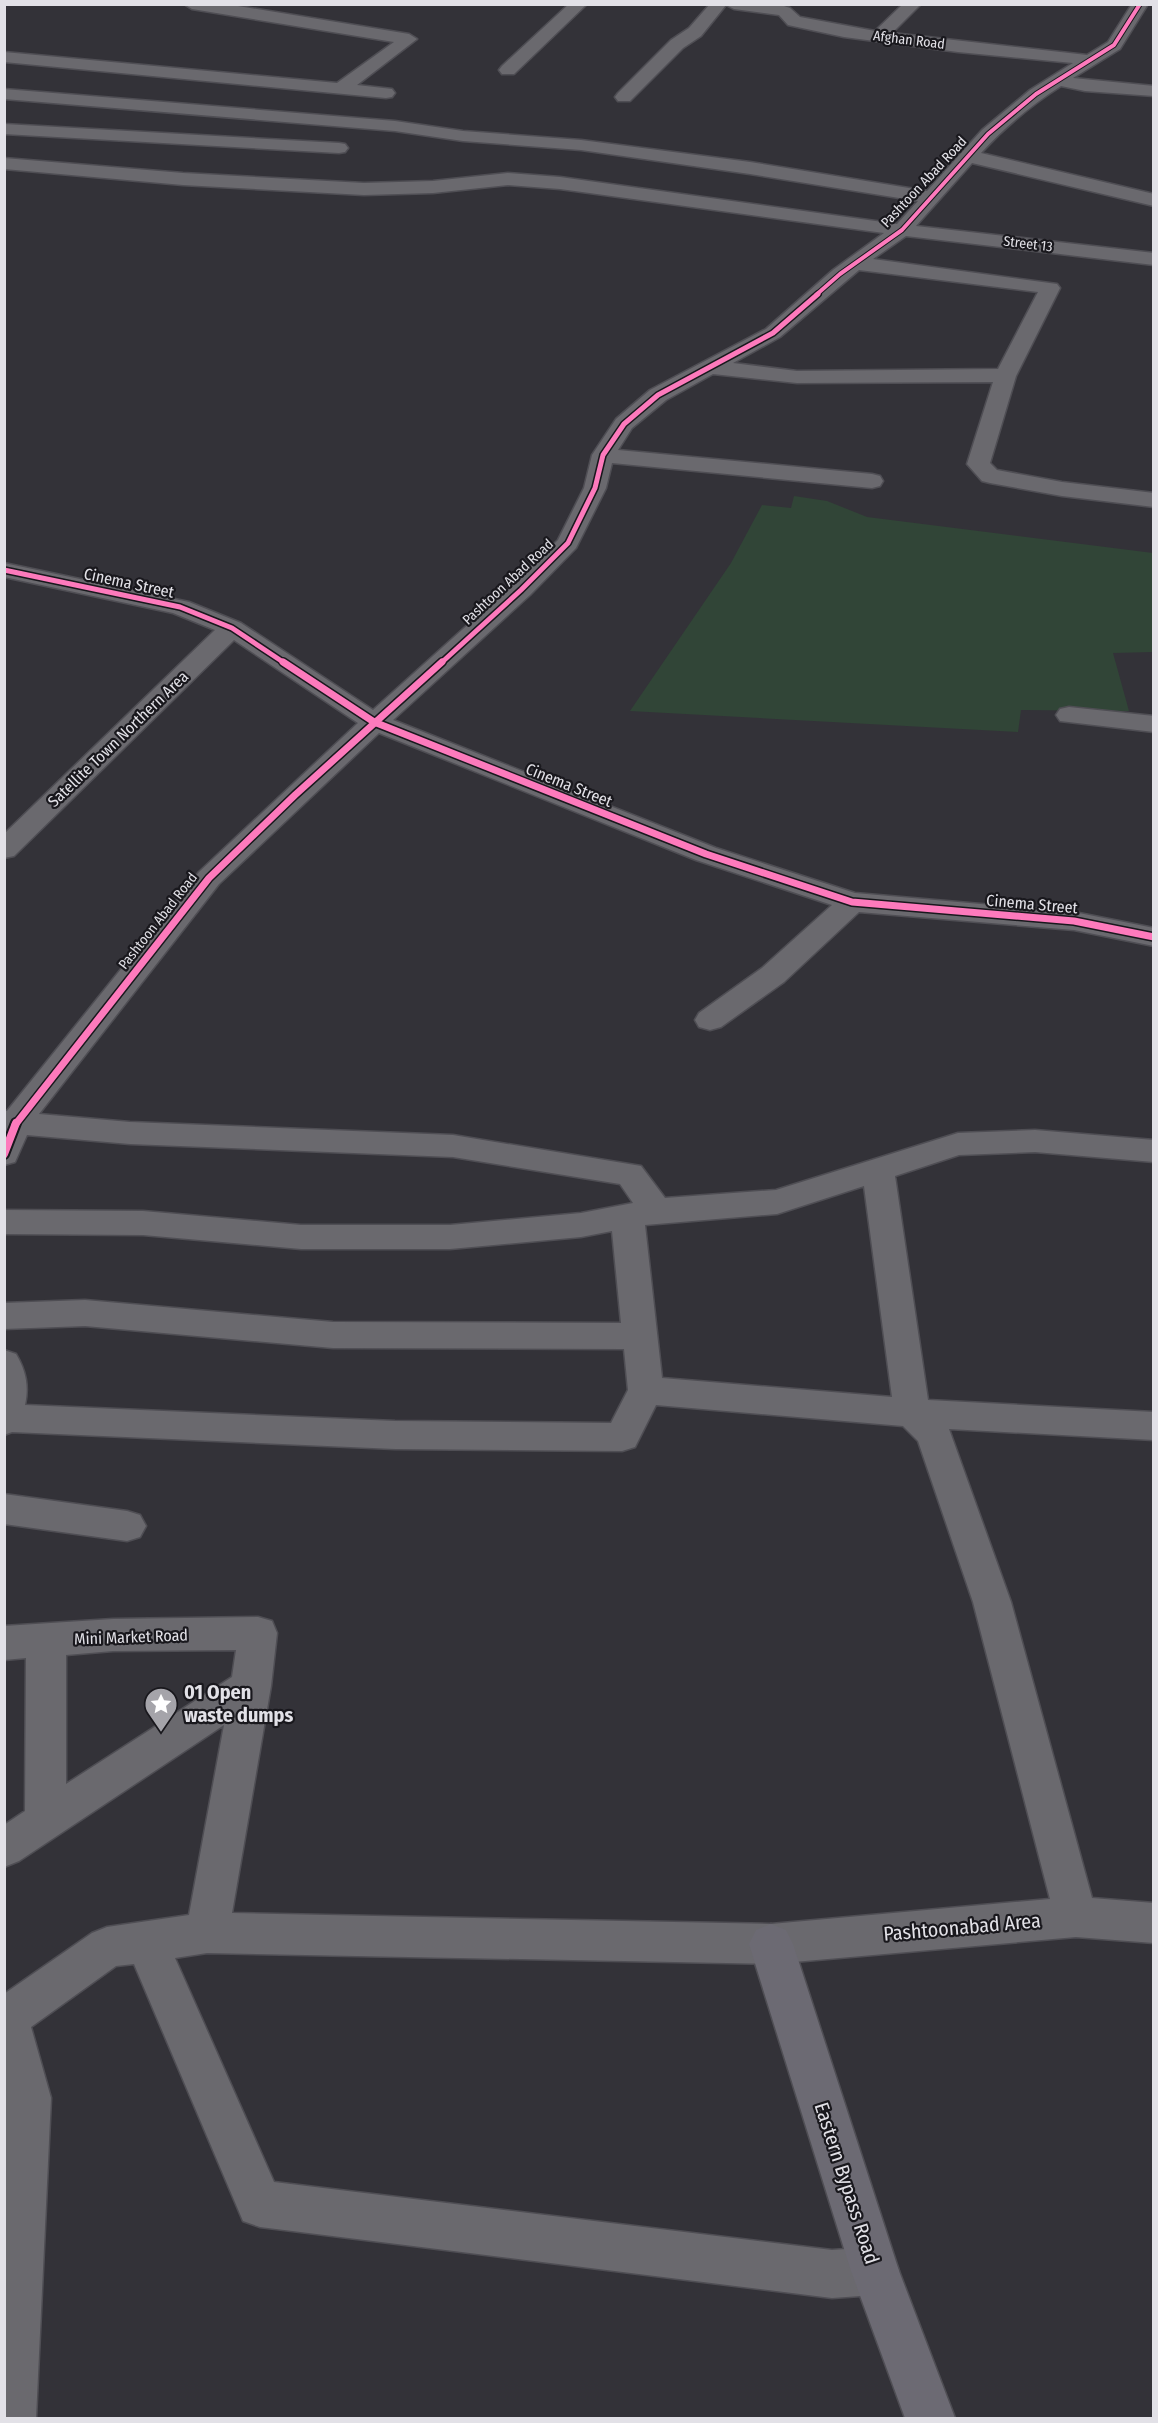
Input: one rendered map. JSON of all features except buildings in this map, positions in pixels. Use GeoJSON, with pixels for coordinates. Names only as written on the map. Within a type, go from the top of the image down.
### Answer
{"type":"FeatureCollection","features":[{"type":"Feature","properties":{"kind":"main road","name":"Eastern Bypass Road"},"geometry":{"type":"LineString","coordinates":[[771,1944],[875,2271],[930,2418]]}},
{"type":"Feature","properties":{"kind":"street"},"geometry":{"type":"LineString","coordinates":[[192,4],[409,39],[340,89]]}},
{"type":"Feature","properties":{"kind":"street"},"geometry":{"type":"LineString","coordinates":[[508,70],[579,4]]}},
{"type":"Feature","properties":{"kind":"street"},"geometry":{"type":"LineString","coordinates":[[624,97],[677,44],[695,33],[719,4]]}},
{"type":"Feature","properties":{"kind":"street","name":"Afghan Road"},"geometry":{"type":"LineString","coordinates":[[734,4],[784,10],[794,21],[844,32],[1090,60]]}},
{"type":"Feature","properties":{"kind":"street"},"geometry":{"type":"LineString","coordinates":[[879,37],[913,4]]}},
{"type":"Feature","properties":{"kind":"street"},"geometry":{"type":"LineString","coordinates":[[788,15],[812,9]]}},
{"type":"Feature","properties":{"kind":"street","name":"Pashtoon Abad Road"},"geometry":{"type":"LineString","coordinates":[[4,1154],[10,1122],[209,878],[374,722],[521,590],[568,543],[596,488],[603,455],[624,424],[650,402],[773,333],[855,263],[902,230],[987,134],[1056,80],[1114,45],[1138,10]]}},
{"type":"Feature","properties":{"kind":"street"},"geometry":{"type":"LineString","coordinates":[[4,57],[386,93]]}},
{"type":"Feature","properties":{"kind":"street"},"geometry":{"type":"LineString","coordinates":[[1056,80],[1085,86],[1154,91]]}},
{"type":"Feature","properties":{"kind":"street"},"geometry":{"type":"LineString","coordinates":[[4,94],[395,126],[463,135],[581,145],[750,168],[931,197]]}},
{"type":"Feature","properties":{"kind":"street"},"geometry":{"type":"LineString","coordinates":[[4,129],[339,148]]}},
{"type":"Feature","properties":{"kind":"street"},"geometry":{"type":"LineString","coordinates":[[968,156],[1154,200]]}},
{"type":"Feature","properties":{"kind":"street","name":"Street 13"},"geometry":{"type":"LineString","coordinates":[[4,163],[183,179],[364,189],[433,187],[508,179],[560,183],[902,230],[1154,259]]}},
{"type":"Feature","properties":{"kind":"street"},"geometry":{"type":"LineString","coordinates":[[855,263],[1050,288],[1005,376],[978,464],[990,476],[1062,489],[1154,500]]}},
{"type":"Feature","properties":{"kind":"street"},"geometry":{"type":"LineString","coordinates":[[709,367],[796,377],[974,374],[1005,376]]}},
{"type":"Feature","properties":{"kind":"street"},"geometry":{"type":"LineString","coordinates":[[603,455],[873,481]]}},
{"type":"Feature","properties":{"kind":"street","name":"Cinema Street"},"geometry":{"type":"LineString","coordinates":[[4,570],[180,607],[232,628],[374,722],[706,854],[852,902],[1074,921],[1154,937]]}},
{"type":"Feature","properties":{"kind":"street","name":"Satellite Town Northern Area"},"geometry":{"type":"LineString","coordinates":[[4,850],[232,628]]}},
{"type":"Feature","properties":{"kind":"street"},"geometry":{"type":"LineString","coordinates":[[1069,715],[1154,724]]}},
{"type":"Feature","properties":{"kind":"street"},"geometry":{"type":"LineString","coordinates":[[710,1020],[773,975],[852,902]]}},
{"type":"Feature","properties":{"kind":"street"},"geometry":{"type":"LineString","coordinates":[[4,1363],[11,1387],[5,1420],[395,1435],[622,1437],[646,1390],[638,1336],[641,1214],[630,1174],[453,1146],[130,1133],[10,1122]]}},
{"type":"Feature","properties":{"kind":"street"},"geometry":{"type":"LineString","coordinates":[[4,1222],[143,1223],[301,1237],[450,1237],[581,1225],[641,1214],[777,1202],[958,1144],[1035,1141],[1154,1151]]}},
{"type":"Feature","properties":{"kind":"street"},"geometry":{"type":"LineString","coordinates":[[878,1169],[912,1413],[934,1434],[992,1602],[1076,1917]]}},
{"type":"Feature","properties":{"kind":"street"},"geometry":{"type":"LineString","coordinates":[[4,1316],[85,1312],[333,1335],[638,1336]]}},
{"type":"Feature","properties":{"kind":"street"},"geometry":{"type":"LineString","coordinates":[[646,1390],[912,1413],[1154,1426]]}},
{"type":"Feature","properties":{"kind":"street"},"geometry":{"type":"LineString","coordinates":[[4,1509],[127,1526]]}},
{"type":"Feature","properties":{"kind":"street","name":"Mini Market Road"},"geometry":{"type":"LineString","coordinates":[[4,1643],[113,1635],[258,1633],[251,1686]]}},
{"type":"Feature","properties":{"kind":"street"},"geometry":{"type":"LineString","coordinates":[[46,1640],[46,1821]]}},
{"type":"Feature","properties":{"kind":"street"},"geometry":{"type":"LineString","coordinates":[[4,1848],[251,1686]]}},
{"type":"Feature","properties":{"kind":"street"},"geometry":{"type":"LineString","coordinates":[[207,1933],[251,1686]]}},
{"type":"Feature","properties":{"kind":"street","name":"Pashtoonabad Area"},"geometry":{"type":"LineString","coordinates":[[6,2019],[107,1947],[207,1933],[771,1944],[1076,1917],[1154,1923]]}},
{"type":"Feature","properties":{"kind":"street"},"geometry":{"type":"LineString","coordinates":[[146,1942],[260,2204],[832,2274],[875,2271]]}},
{"type":"Feature","properties":{"kind":"street"},"geometry":{"type":"LineString","coordinates":[[6,2019],[28,2098],[11,2418]]}},
{"type":"Feature","properties":{"kind":"green space"},"geometry":{"type":"Polygon","coordinates":[[[794,496],[827,501],[867,517],[1153,553],[1153,652],[1113,653],[1129,711],[1021,710],[1018,732],[630,711],[731,563],[762,505],[791,508],[794,496]]]}},
{"type":"Feature","properties":{"kind":"cycle path"},"geometry":{"type":"LineString","coordinates":[[4,1154],[16,1122],[209,878],[295,795],[521,590],[568,543],[595,488],[603,455],[624,424],[658,395],[773,333],[840,274],[902,230],[988,134],[1036,94],[1114,45],[1140,4]]}},
{"type":"Feature","properties":{"kind":"cycle path"},"geometry":{"type":"LineString","coordinates":[[4,570],[180,607],[232,628],[374,722],[706,854],[852,902],[1074,921],[1154,937]]}},
{"type":"Feature","properties":{"kind":"place","name":"01 Open waste dumps"},"geometry":{"type":"Point","coordinates":[161,1733]}}]}
